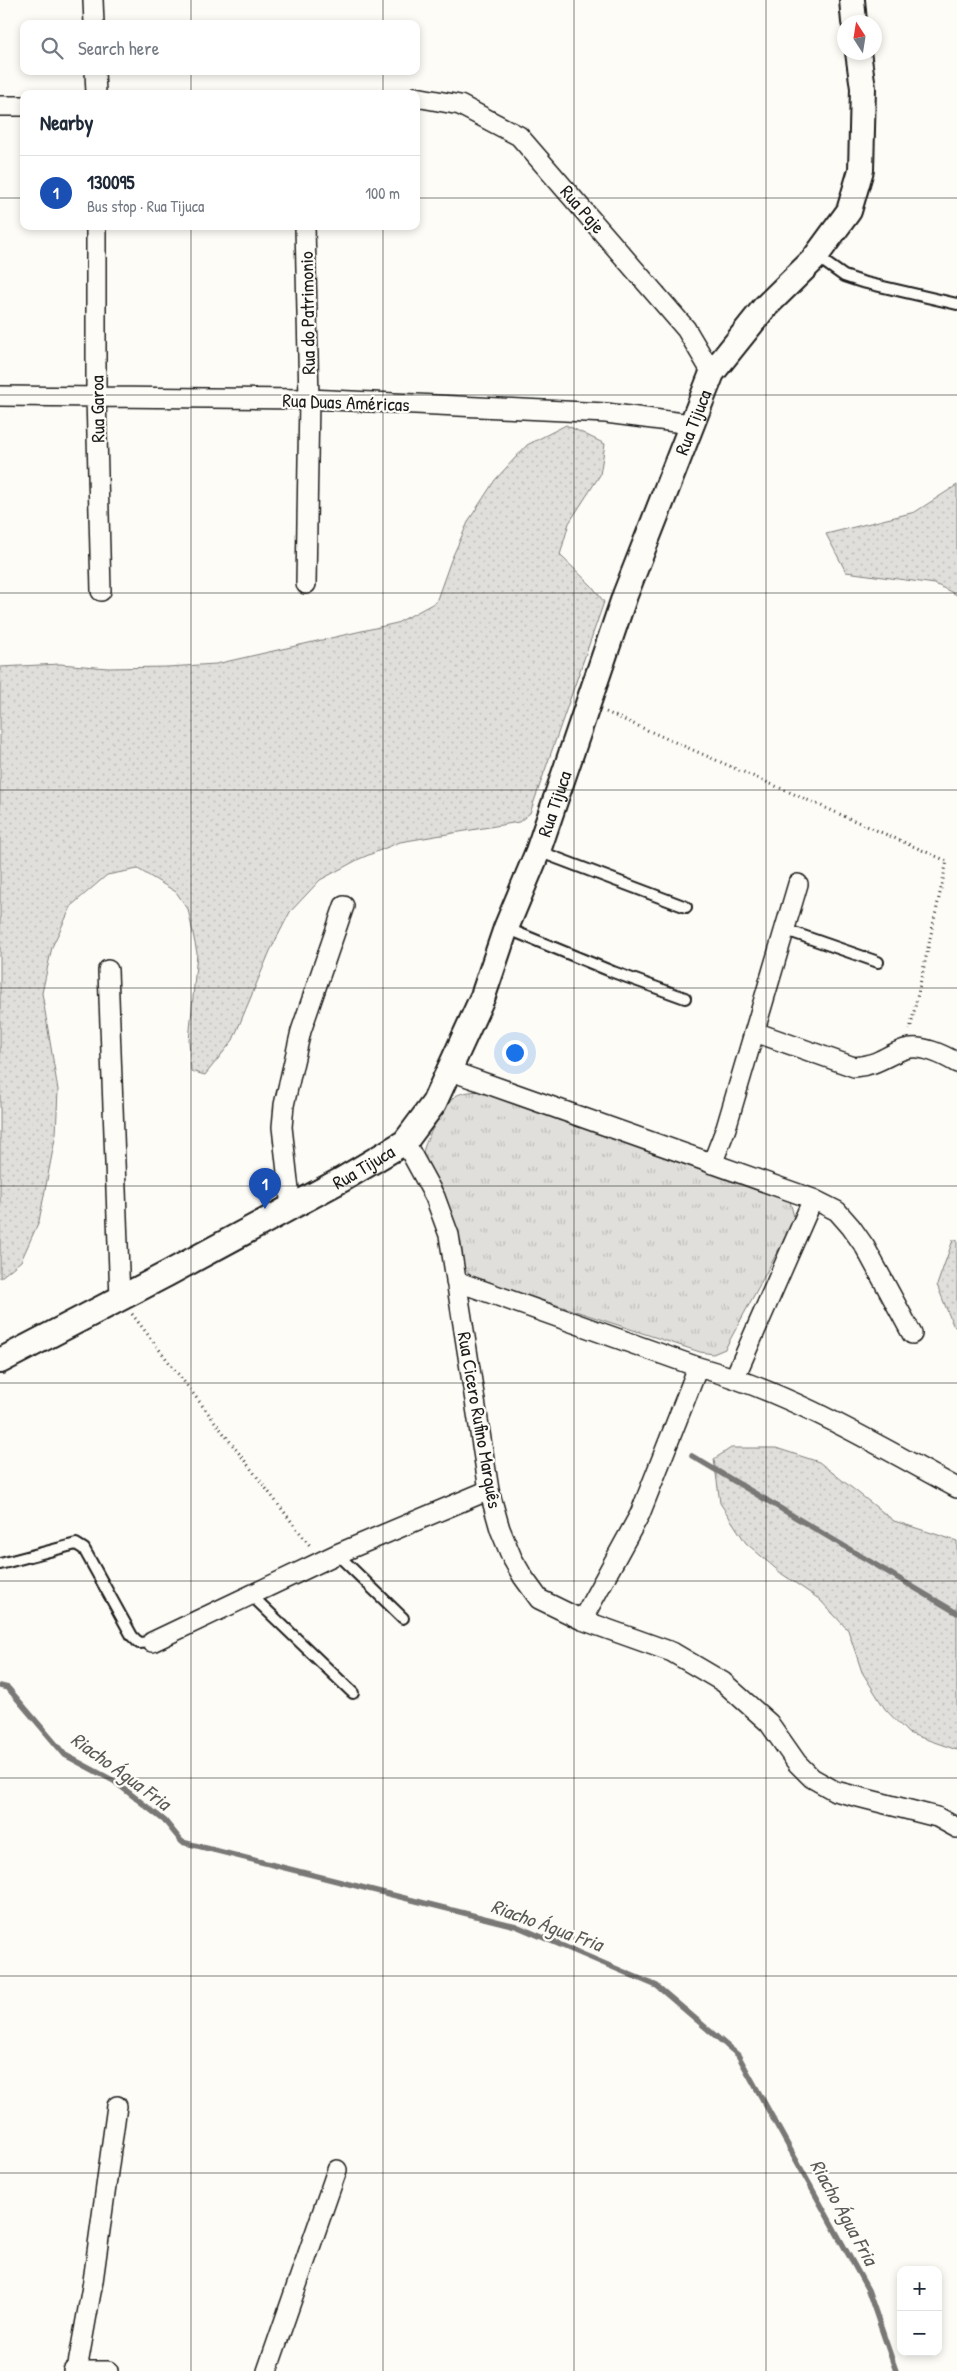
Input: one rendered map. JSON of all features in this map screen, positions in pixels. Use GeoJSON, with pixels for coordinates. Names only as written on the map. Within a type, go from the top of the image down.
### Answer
{"type":"FeatureCollection","features":[{"type":"Feature","properties":{"kind":"street"},"geometry":{"type":"LineString","coordinates":[[93,0],[94,20]]}},
{"type":"Feature","properties":{"kind":"street"},"geometry":{"type":"LineString","coordinates":[[852,0],[853,15]]}},
{"type":"Feature","properties":{"kind":"street","name":"Rua Tijuca"},"geometry":{"type":"LineString","coordinates":[[0,1361],[291,1208],[404,1142],[421,1123],[434,1103],[450,1071],[483,996],[506,928],[538,851],[625,595],[658,515],[691,424],[712,373],[764,308],[816,256],[849,211],[861,170],[863,88],[859,60]]}},
{"type":"Feature","properties":{"kind":"street"},"geometry":{"type":"LineString","coordinates":[[95,75],[96,90]]}},
{"type":"Feature","properties":{"kind":"street","name":"Rua Paje"},"geometry":{"type":"LineString","coordinates":[[420,98],[460,105],[519,136],[686,329],[712,373]]}},
{"type":"Feature","properties":{"kind":"street"},"geometry":{"type":"LineString","coordinates":[[0,106],[20,106]]}},
{"type":"Feature","properties":{"kind":"street","name":"Rua Garoa"},"geometry":{"type":"LineString","coordinates":[[96,230],[96,396],[101,591]]}},
{"type":"Feature","properties":{"kind":"street","name":"Rua do Patrimonio"},"geometry":{"type":"LineString","coordinates":[[305,230],[309,399],[306,584]]}},
{"type":"Feature","properties":{"kind":"street","name":"Rua Duas Américas"},"geometry":{"type":"LineString","coordinates":[[0,396],[309,399],[606,413],[691,424]]}},
{"type":"Feature","properties":{"kind":"street"},"geometry":{"type":"LineString","coordinates":[[712,1164],[726,1128],[786,930],[798,884]]}},
{"type":"Feature","properties":{"kind":"street"},"geometry":{"type":"LineString","coordinates":[[291,1208],[282,1127],[284,1105],[301,1031],[344,906]]}},
{"type":"Feature","properties":{"kind":"street"},"geometry":{"type":"LineString","coordinates":[[108,970],[120,1299]]}},
{"type":"Feature","properties":{"kind":"street"},"geometry":{"type":"LineString","coordinates":[[755,1032],[854,1067],[871,1066],[906,1048],[930,1051],[957,1063]]}},
{"type":"Feature","properties":{"kind":"street"},"geometry":{"type":"LineString","coordinates":[[450,1071],[813,1199],[837,1211],[865,1247],[912,1334]]}},
{"type":"Feature","properties":{"kind":"street","name":"Rua Cicero Rufino Marquês"},"geometry":{"type":"LineString","coordinates":[[404,1142],[435,1197],[449,1235],[489,1490],[500,1529],[523,1578],[539,1599],[582,1620],[672,1652],[723,1682],[770,1723],[796,1763],[812,1778],[835,1791],[937,1817],[957,1828]]}},
{"type":"Feature","properties":{"kind":"street"},"geometry":{"type":"LineString","coordinates":[[735,1377],[813,1199]]}},
{"type":"Feature","properties":{"kind":"street"},"geometry":{"type":"LineString","coordinates":[[456,1281],[698,1367],[735,1377],[799,1405],[957,1488]]}},
{"type":"Feature","properties":{"kind":"street"},"geometry":{"type":"LineString","coordinates":[[582,1620],[640,1514],[698,1367]]}},
{"type":"Feature","properties":{"kind":"street"},"geometry":{"type":"LineString","coordinates":[[152,1642],[330,1558],[489,1490]]}},
{"type":"Feature","properties":{"kind":"street"},"geometry":{"type":"LineString","coordinates":[[108,2371],[75,2370],[93,2282],[117,2106]]}},
{"type":"Feature","properties":{"kind":"street"},"geometry":{"type":"LineString","coordinates":[[267,2371],[337,2170]]}},
{"type":"Feature","properties":{"kind":"lane"},"geometry":{"type":"LineString","coordinates":[[816,256],[844,276],[957,304]]}},
{"type":"Feature","properties":{"kind":"lane"},"geometry":{"type":"LineString","coordinates":[[538,851],[686,906]]}},
{"type":"Feature","properties":{"kind":"lane"},"geometry":{"type":"LineString","coordinates":[[506,928],[613,972],[685,998]]}},
{"type":"Feature","properties":{"kind":"lane"},"geometry":{"type":"LineString","coordinates":[[786,930],[878,962]]}},
{"type":"Feature","properties":{"kind":"lane"},"geometry":{"type":"LineString","coordinates":[[0,1564],[76,1544],[84,1549],[132,1636],[139,1643],[152,1642]]}},
{"type":"Feature","properties":{"kind":"lane"},"geometry":{"type":"LineString","coordinates":[[330,1558],[403,1618]]}},
{"type":"Feature","properties":{"kind":"lane"},"geometry":{"type":"LineString","coordinates":[[251,1595],[353,1693]]}},
{"type":"Feature","properties":{"kind":"path"},"geometry":{"type":"LineString","coordinates":[[588,704],[947,861],[906,1048]]}},
{"type":"Feature","properties":{"kind":"path"},"geometry":{"type":"LineString","coordinates":[[120,1299],[330,1558]]}},
{"type":"Feature","properties":{"kind":"green space"},"geometry":{"type":"Polygon","coordinates":[[[566,425],[605,444],[600,475],[569,523],[560,555],[592,586],[604,602],[530,813],[519,822],[400,842],[359,859],[320,880],[290,912],[270,951],[233,1040],[205,1075],[191,1071],[189,1041],[197,953],[188,909],[176,892],[138,869],[107,875],[72,905],[52,947],[42,993],[58,1090],[56,1134],[39,1221],[21,1261],[0,1278],[0,667],[60,664],[108,668],[216,664],[397,623],[436,602],[451,560],[469,520],[495,480],[527,445],[566,425]]]}},
{"type":"Feature","properties":{"kind":"green space"},"geometry":{"type":"Polygon","coordinates":[[[957,485],[957,595],[935,584],[846,572],[826,534],[915,512],[957,485]]]}},
{"type":"Feature","properties":{"kind":"green space"},"geometry":{"type":"Polygon","coordinates":[[[479,1091],[790,1201],[794,1217],[792,1225],[725,1349],[713,1354],[700,1352],[472,1277],[463,1267],[423,1153],[435,1124],[453,1098],[462,1093],[479,1091]]]}},
{"type":"Feature","properties":{"kind":"green space"},"geometry":{"type":"Polygon","coordinates":[[[953,1240],[957,1240],[957,1329],[953,1325],[937,1285],[953,1240]]]}},
{"type":"Feature","properties":{"kind":"green space"},"geometry":{"type":"Polygon","coordinates":[[[731,1448],[776,1448],[819,1462],[894,1521],[957,1541],[957,1750],[908,1733],[885,1709],[862,1672],[848,1630],[819,1599],[782,1574],[746,1543],[720,1503],[714,1459],[731,1448]]]}},
{"type":"Feature","properties":{"kind":"waterway"},"geometry":{"type":"LineString","coordinates":[[692,1456],[957,1613]]}},
{"type":"Feature","properties":{"kind":"waterway","name":"Riacho Água Fria"},"geometry":{"type":"LineString","coordinates":[[0,1686],[8,1688],[65,1755],[114,1781],[165,1821],[182,1842],[516,1926],[657,1986],[738,2055],[868,2290],[896,2371]]}},
{"type":"Feature","properties":{"kind":"place","name":"130095"},"geometry":{"type":"Point","coordinates":[265,1209]}}]}
